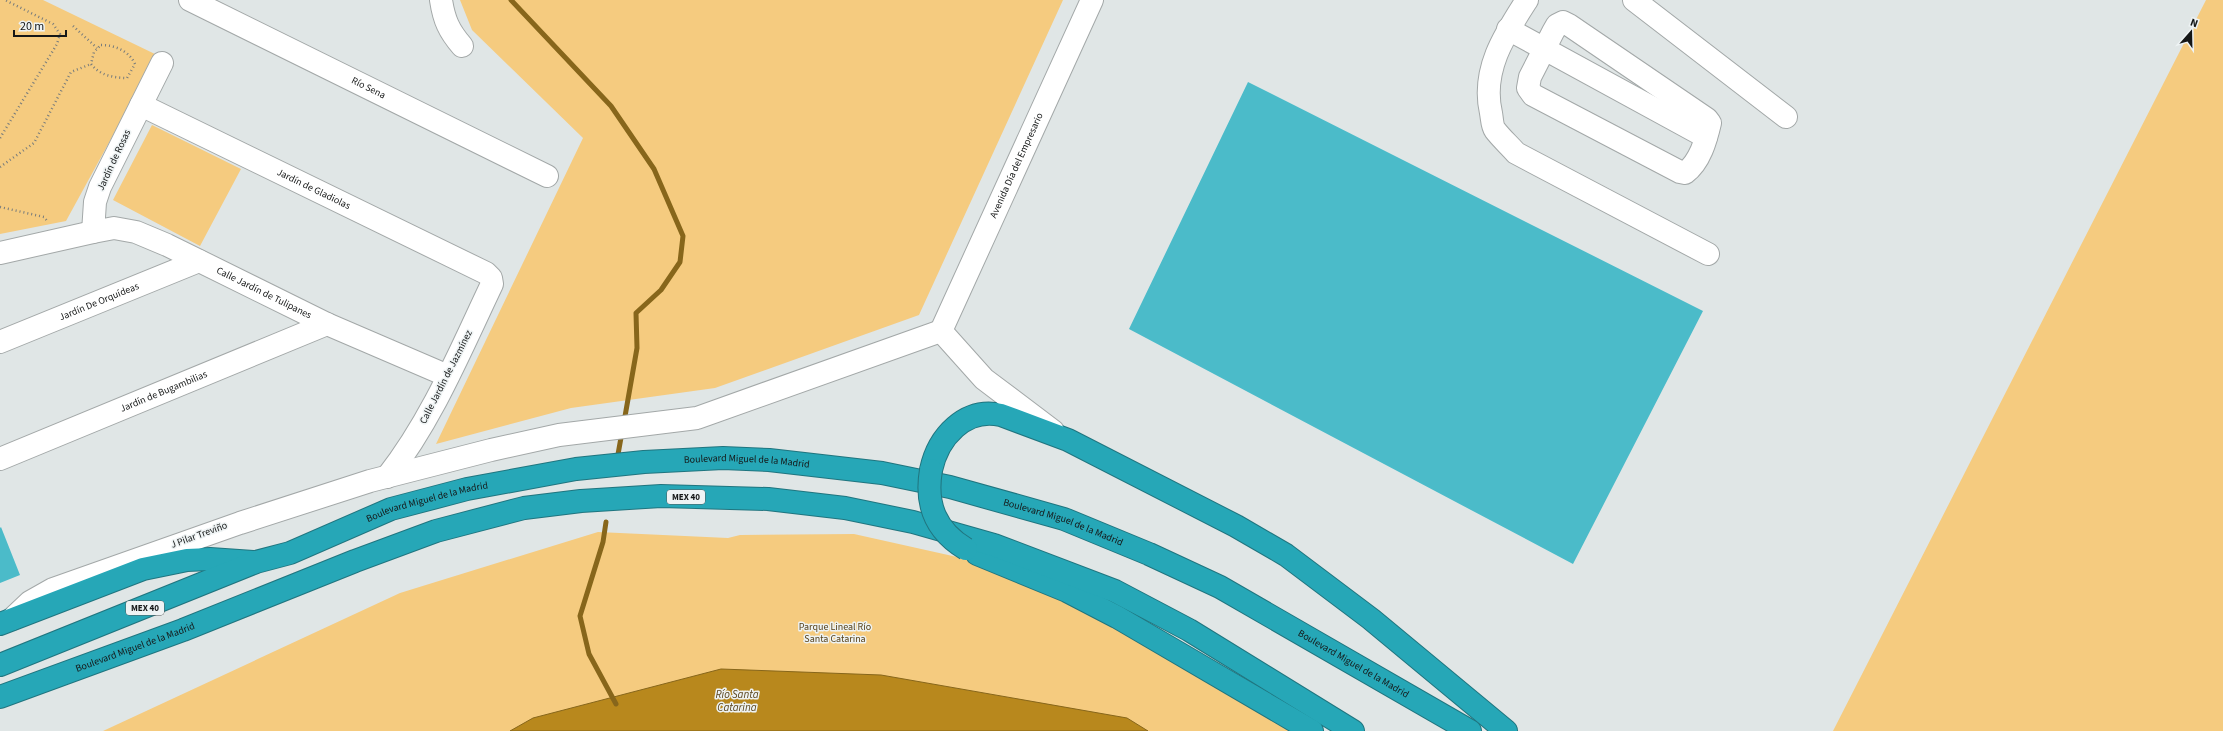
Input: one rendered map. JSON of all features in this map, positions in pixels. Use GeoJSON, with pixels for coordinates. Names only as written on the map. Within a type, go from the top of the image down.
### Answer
{"type":"FeatureCollection","features":[{"type":"Feature","properties":{"kind":"highway"},"geometry":{"type":"LineString","coordinates":[[1312,731],[1117,617],[1068,591],[966,549],[952,541],[940,526],[930,500],[929,484],[932,464],[941,443],[958,424],[973,416],[991,413],[1001,415],[1068,440],[1236,526],[1292,559],[1371,619],[1506,731]]}},
{"type":"Feature","properties":{"kind":"highway","name":"Boulevard Miguel de la Madrid"},"geometry":{"type":"LineString","coordinates":[[0,664],[256,562],[290,554],[391,509],[467,489],[576,469],[644,462],[723,458],[769,460],[882,473],[950,487],[1064,519],[1149,554],[1220,588],[1470,731]]}},
{"type":"Feature","properties":{"kind":"highway","name":"Boulevard Miguel de la Madrid"},"geometry":{"type":"LineString","coordinates":[[0,697],[183,630],[355,561],[436,531],[524,508],[581,501],[661,496],[768,499],[845,508],[913,522],[994,545],[1115,591],[1189,630],[1353,731]]}},
{"type":"Feature","properties":{"kind":"highway"},"geometry":{"type":"LineString","coordinates":[[4,617],[121,577],[165,564],[210,559],[256,562]]}},
{"type":"Feature","properties":{"kind":"street","name":"Río Sena"},"geometry":{"type":"LineString","coordinates":[[190,0],[303,54],[547,176]]}},
{"type":"Feature","properties":{"kind":"street"},"geometry":{"type":"LineString","coordinates":[[441,0],[444,18],[449,31],[462,46]]}},
{"type":"Feature","properties":{"kind":"street","name":"Avenida Día del Empresario"},"geometry":{"type":"LineString","coordinates":[[941,331],[1092,0]]}},
{"type":"Feature","properties":{"kind":"street"},"geometry":{"type":"LineString","coordinates":[[1527,0],[1508,29],[1493,61],[1488,84],[1489,104],[1494,129],[1516,153],[1708,254]]}},
{"type":"Feature","properties":{"kind":"street"},"geometry":{"type":"LineString","coordinates":[[1634,0],[1786,117]]}},
{"type":"Feature","properties":{"kind":"street"},"geometry":{"type":"LineString","coordinates":[[1563,22],[1569,25],[1707,119],[1710,123],[1706,137],[1691,169],[1686,173],[1680,172],[1545,103],[1533,95],[1528,88],[1530,77],[1557,25],[1563,22]]}},
{"type":"Feature","properties":{"kind":"street"},"geometry":{"type":"LineString","coordinates":[[1508,29],[1706,137]]}},
{"type":"Feature","properties":{"kind":"street","name":"Jardín de Rosas"},"geometry":{"type":"LineString","coordinates":[[93,224],[95,202],[100,187],[162,63]]}},
{"type":"Feature","properties":{"kind":"street","name":"Jardín de Gladiolas"},"geometry":{"type":"LineString","coordinates":[[140,105],[486,273]]}},
{"type":"Feature","properties":{"kind":"street","name":"Calle Jardín de Tulipanes"},"geometry":{"type":"LineString","coordinates":[[0,253],[93,224],[136,232],[199,261],[327,324],[448,376]]}},
{"type":"Feature","properties":{"kind":"street","name":"Jardín De Orquídeas"},"geometry":{"type":"LineString","coordinates":[[0,342],[199,261]]}},
{"type":"Feature","properties":{"kind":"street","name":"Calle Jardín de Jazmínez"},"geometry":{"type":"LineString","coordinates":[[392,470],[413,440],[448,376],[492,284],[491,278],[486,273]]}},
{"type":"Feature","properties":{"kind":"street","name":"Jardín de Bugambilias"},"geometry":{"type":"LineString","coordinates":[[0,459],[327,324]]}},
{"type":"Feature","properties":{"kind":"street"},"geometry":{"type":"LineString","coordinates":[[4,617],[53,589],[392,470],[559,435],[697,418],[941,331],[984,379],[1068,440]]}},
{"type":"Feature","properties":{"kind":"path"},"geometry":{"type":"LineString","coordinates":[[0,138],[57,44],[60,34],[53,24],[5,0]]}},
{"type":"Feature","properties":{"kind":"path"},"geometry":{"type":"LineString","coordinates":[[73,26],[97,48]]}},
{"type":"Feature","properties":{"kind":"path"},"geometry":{"type":"LineString","coordinates":[[101,45],[110,45],[132,56],[135,64],[127,78],[115,78],[94,68],[91,64],[94,52],[101,45]]}},
{"type":"Feature","properties":{"kind":"path"},"geometry":{"type":"LineString","coordinates":[[0,167],[34,143],[71,72],[91,64]]}},
{"type":"Feature","properties":{"kind":"path"},"geometry":{"type":"LineString","coordinates":[[0,207],[44,217],[49,224]]}},
{"type":"Feature","properties":{"kind":"green space"},"geometry":{"type":"Polygon","coordinates":[[[0,0],[43,0],[157,55],[66,221],[0,234],[0,0]]]}},
{"type":"Feature","properties":{"kind":"green space"},"geometry":{"type":"Polygon","coordinates":[[[460,0],[1063,0],[919,315],[715,388],[571,408],[436,444],[583,138],[472,30],[460,0]]]}},
{"type":"Feature","properties":{"kind":"green space"},"geometry":{"type":"Polygon","coordinates":[[[2206,0],[2223,0],[2223,731],[1833,731],[2206,0]]]}},
{"type":"Feature","properties":{"kind":"green space"},"geometry":{"type":"Polygon","coordinates":[[[152,125],[241,169],[200,246],[113,200],[152,125]]]}},
{"type":"Feature","properties":{"kind":"green space","name":"Parque Lineal Río Santa Catarina"},"geometry":{"type":"Polygon","coordinates":[[[598,532],[728,538],[740,535],[854,534],[984,563],[1077,598],[1309,731],[103,731],[400,593],[598,532]]]}},
{"type":"Feature","properties":{"kind":"water","name":"Río Santa Catarina"},"geometry":{"type":"Polygon","coordinates":[[[721,669],[881,675],[1127,718],[1148,731],[510,731],[533,718],[721,669]]]}},
{"type":"Feature","properties":{"kind":"building"},"geometry":{"type":"Polygon","coordinates":[[[1248,82],[1703,311],[1573,564],[1129,329],[1248,82]]]}},
{"type":"Feature","properties":{"kind":"building"},"geometry":{"type":"Polygon","coordinates":[[[1,527],[20,575],[0,583],[0,528],[1,527]]]}},
{"type":"Feature","properties":{"kind":"waterway"},"geometry":{"type":"LineString","coordinates":[[511,0],[611,106],[654,169],[683,236],[680,262],[661,290],[636,313],[637,348],[624,422]]}},
{"type":"Feature","properties":{"kind":"waterway"},"geometry":{"type":"LineString","coordinates":[[617,460],[622,432]]}},
{"type":"Feature","properties":{"kind":"waterway"},"geometry":{"type":"LineString","coordinates":[[606,522],[603,542],[580,616],[589,654],[616,704]]}}]}
